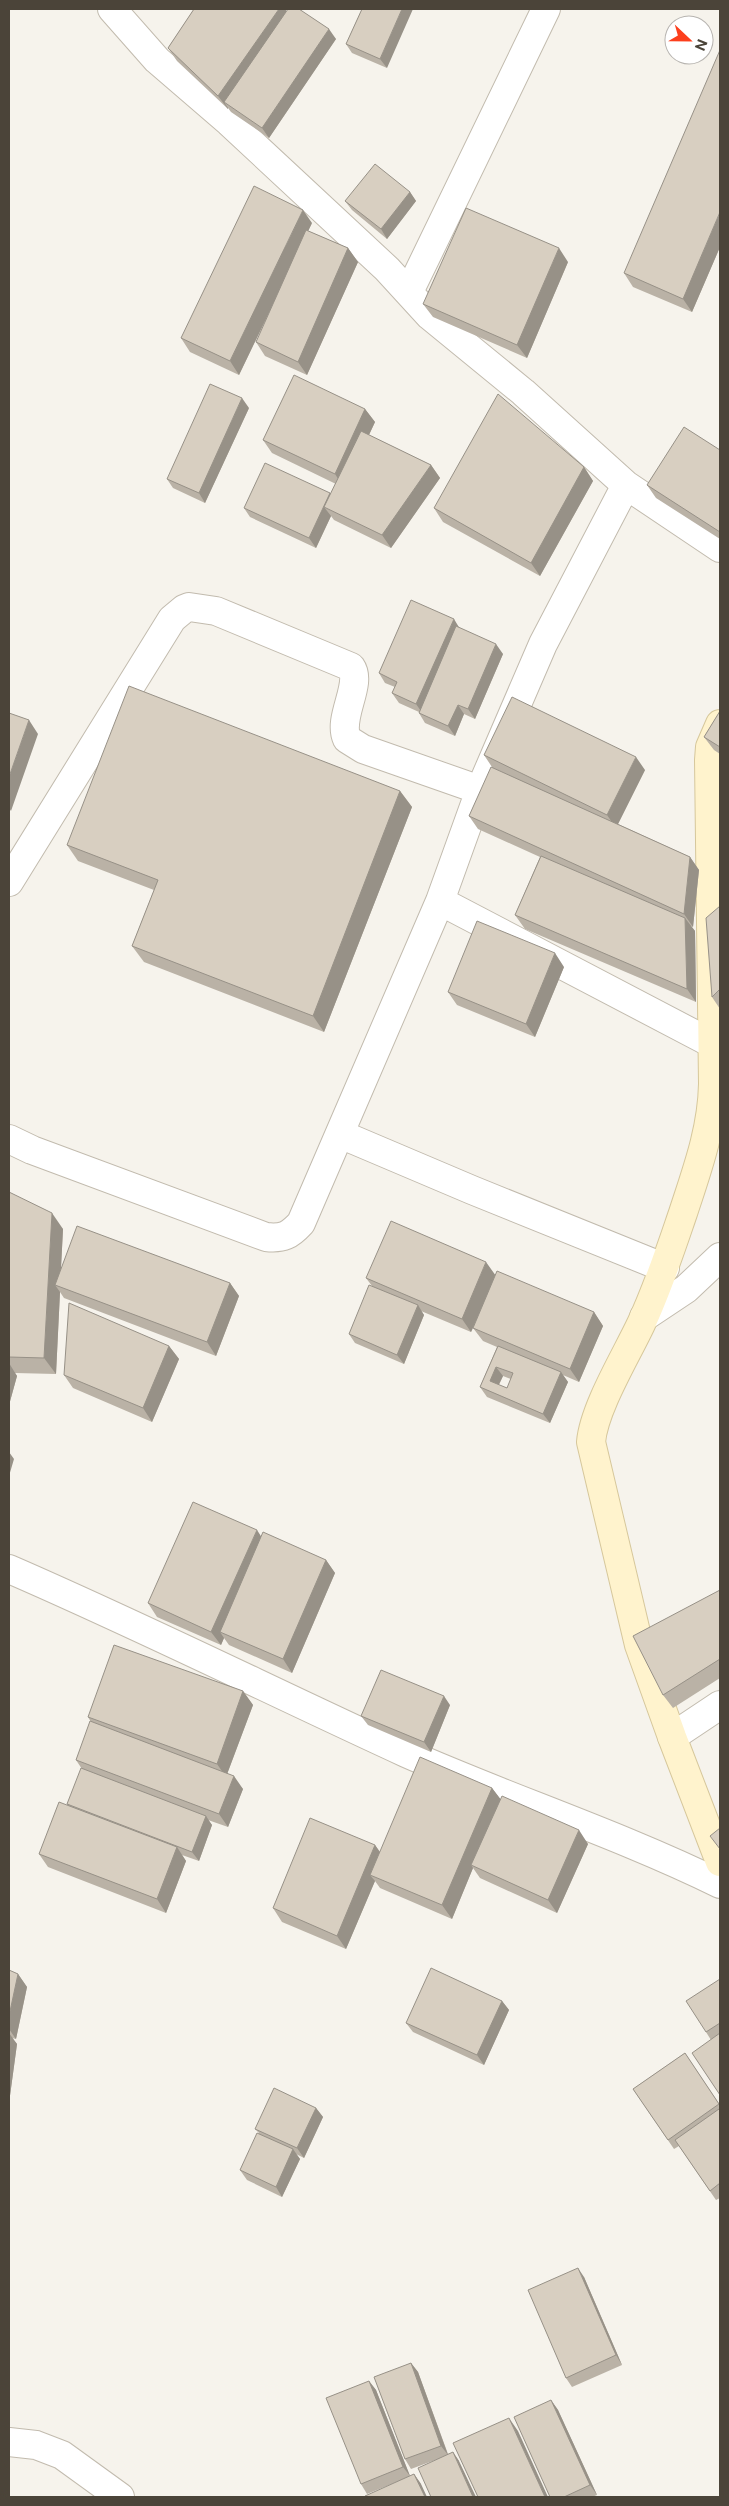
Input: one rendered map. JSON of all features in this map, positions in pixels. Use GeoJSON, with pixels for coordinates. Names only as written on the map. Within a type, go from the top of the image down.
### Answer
{"type":"FeatureCollection","features":[{"type":"Feature","properties":{"kind":"street"},"geometry":{"type":"LineString","coordinates":[[112,9],[136,20],[157,60],[236,129],[409,292],[430,316],[523,392],[626,485],[720,548]]}},
{"type":"Feature","properties":{"kind":"street"},"geometry":{"type":"LineString","coordinates":[[409,292],[546,9]]}},
{"type":"Feature","properties":{"kind":"street"},"geometry":{"type":"LineString","coordinates":[[9,1138],[32,1150],[266,1237],[280,1238],[292,1233],[301,1223],[340,1134],[440,900],[480,790],[544,644],[626,485]]}},
{"type":"Feature","properties":{"kind":"street"},"geometry":{"type":"LineString","coordinates":[[9,882],[172,619],[189,607],[216,610],[351,668],[355,676],[344,726],[347,739],[362,749],[480,790]]}},
{"type":"Feature","properties":{"kind":"street"},"geometry":{"type":"LineString","coordinates":[[720,724],[710,747],[709,760],[713,1044],[713,1107],[709,1130],[702,1159],[664,1268],[644,1318],[598,1415],[591,1442],[639,1645],[720,1862]]}},
{"type":"Feature","properties":{"kind":"street"},"geometry":{"type":"LineString","coordinates":[[440,900],[713,1044]]}},
{"type":"Feature","properties":{"kind":"street"},"geometry":{"type":"LineString","coordinates":[[340,1134],[664,1268]]}},
{"type":"Feature","properties":{"kind":"street"},"geometry":{"type":"LineString","coordinates":[[644,1318],[686,1289],[720,1257]]}},
{"type":"Feature","properties":{"kind":"street"},"geometry":{"type":"LineString","coordinates":[[9,1569],[135,1624],[408,1753],[670,1859],[720,1884]]}},
{"type":"Feature","properties":{"kind":"street"},"geometry":{"type":"LineString","coordinates":[[672,1737],[720,1705]]}},
{"type":"Feature","properties":{"kind":"street"},"geometry":{"type":"LineString","coordinates":[[9,2442],[36,2445],[62,2455],[120,2497]]}},
{"type":"Feature","properties":{"kind":"building"},"geometry":{"type":"Polygon","coordinates":[[[194,9],[279,9],[218,96],[168,48],[194,9]]]}},
{"type":"Feature","properties":{"kind":"building"},"geometry":{"type":"Polygon","coordinates":[[[288,9],[299,9],[329,29],[262,128],[224,102],[288,9]]]}},
{"type":"Feature","properties":{"kind":"building"},"geometry":{"type":"Polygon","coordinates":[[[362,9],[402,9],[380,59],[346,44],[362,9]]]}},
{"type":"Feature","properties":{"kind":"building"},"geometry":{"type":"Polygon","coordinates":[[[720,50],[720,212],[683,299],[624,273],[720,50]]]}},
{"type":"Feature","properties":{"kind":"building"},"geometry":{"type":"Polygon","coordinates":[[[375,164],[410,192],[381,229],[345,201],[375,164]]]}},
{"type":"Feature","properties":{"kind":"building"},"geometry":{"type":"Polygon","coordinates":[[[254,186],[303,210],[230,361],[181,338],[254,186]]]}},
{"type":"Feature","properties":{"kind":"building"},"geometry":{"type":"Polygon","coordinates":[[[466,208],[559,248],[517,345],[423,304],[466,208]]]}},
{"type":"Feature","properties":{"kind":"building"},"geometry":{"type":"Polygon","coordinates":[[[306,230],[348,248],[298,362],[256,342],[306,230]]]}},
{"type":"Feature","properties":{"kind":"building"},"geometry":{"type":"Polygon","coordinates":[[[294,375],[365,409],[335,474],[263,440],[294,375]]]}},
{"type":"Feature","properties":{"kind":"building"},"geometry":{"type":"Polygon","coordinates":[[[210,384],[242,398],[199,493],[167,479],[210,384]]]}},
{"type":"Feature","properties":{"kind":"building"},"geometry":{"type":"Polygon","coordinates":[[[498,394],[584,467],[531,563],[434,508],[498,394]]]}},
{"type":"Feature","properties":{"kind":"building"},"geometry":{"type":"Polygon","coordinates":[[[684,427],[720,450],[720,532],[647,485],[684,427]]]}},
{"type":"Feature","properties":{"kind":"building"},"geometry":{"type":"Polygon","coordinates":[[[361,431],[431,465],[382,535],[324,507],[361,431]]]}},
{"type":"Feature","properties":{"kind":"building"},"geometry":{"type":"Polygon","coordinates":[[[265,463],[330,493],[309,538],[244,508],[265,463]]]}},
{"type":"Feature","properties":{"kind":"building"},"geometry":{"type":"Polygon","coordinates":[[[411,600],[454,619],[416,704],[392,693],[397,682],[379,673],[411,600]]]}},
{"type":"Feature","properties":{"kind":"building"},"geometry":{"type":"Polygon","coordinates":[[[456,626],[496,644],[468,709],[458,705],[448,726],[419,713],[456,626]]]}},
{"type":"Feature","properties":{"kind":"building"},"geometry":{"type":"Polygon","coordinates":[[[129,686],[400,791],[313,1016],[132,946],[158,880],[67,845],[129,686]]]}},
{"type":"Feature","properties":{"kind":"building"},"geometry":{"type":"Polygon","coordinates":[[[512,697],[636,757],[607,815],[484,755],[512,697]]]}},
{"type":"Feature","properties":{"kind":"building"},"geometry":{"type":"Polygon","coordinates":[[[720,711],[720,747],[704,737],[720,711]]]}},
{"type":"Feature","properties":{"kind":"building"},"geometry":{"type":"Polygon","coordinates":[[[9,713],[29,720],[9,777],[9,713]]]}},
{"type":"Feature","properties":{"kind":"building"},"geometry":{"type":"Polygon","coordinates":[[[491,767],[690,857],[684,914],[469,816],[491,767]]]}},
{"type":"Feature","properties":{"kind":"building"},"geometry":{"type":"Polygon","coordinates":[[[541,856],[685,918],[687,989],[515,915],[541,856]]]}},
{"type":"Feature","properties":{"kind":"building"},"geometry":{"type":"Polygon","coordinates":[[[720,906],[720,989],[712,997],[706,918],[720,906]]]}},
{"type":"Feature","properties":{"kind":"building"},"geometry":{"type":"Polygon","coordinates":[[[477,921],[555,953],[526,1024],[448,992],[477,921]]]}},
{"type":"Feature","properties":{"kind":"building"},"geometry":{"type":"Polygon","coordinates":[[[9,1192],[52,1213],[44,1358],[9,1357],[9,1192]]]}},
{"type":"Feature","properties":{"kind":"building"},"geometry":{"type":"Polygon","coordinates":[[[391,1221],[486,1262],[462,1319],[366,1278],[391,1221]]]}},
{"type":"Feature","properties":{"kind":"building"},"geometry":{"type":"Polygon","coordinates":[[[77,1226],[230,1283],[207,1342],[55,1285],[77,1226]]]}},
{"type":"Feature","properties":{"kind":"building"},"geometry":{"type":"Polygon","coordinates":[[[497,1271],[594,1312],[570,1369],[473,1328],[497,1271]]]}},
{"type":"Feature","properties":{"kind":"building"},"geometry":{"type":"Polygon","coordinates":[[[369,1285],[418,1305],[397,1355],[349,1334],[369,1285]]]}},
{"type":"Feature","properties":{"kind":"building"},"geometry":{"type":"Polygon","coordinates":[[[69,1303],[169,1346],[143,1408],[64,1375],[69,1303]]]}},
{"type":"Feature","properties":{"kind":"building"},"geometry":{"type":"Polygon","coordinates":[[[498,1346],[561,1372],[543,1414],[480,1387],[498,1346]],[[496,1367],[490,1381],[507,1388],[513,1373],[496,1367]]]}},
{"type":"Feature","properties":{"kind":"building"},"geometry":{"type":"Polygon","coordinates":[[[193,1502],[257,1530],[211,1632],[148,1603],[193,1502]]]}},
{"type":"Feature","properties":{"kind":"building"},"geometry":{"type":"Polygon","coordinates":[[[263,1532],[326,1560],[283,1659],[220,1632],[263,1532]]]}},
{"type":"Feature","properties":{"kind":"building"},"geometry":{"type":"Polygon","coordinates":[[[720,1590],[720,1659],[663,1695],[633,1636],[720,1590]]]}},
{"type":"Feature","properties":{"kind":"building"},"geometry":{"type":"Polygon","coordinates":[[[114,1645],[243,1691],[217,1764],[88,1717],[114,1645]]]}},
{"type":"Feature","properties":{"kind":"building"},"geometry":{"type":"Polygon","coordinates":[[[381,1670],[444,1696],[424,1742],[361,1716],[381,1670]]]}},
{"type":"Feature","properties":{"kind":"building"},"geometry":{"type":"Polygon","coordinates":[[[90,1721],[234,1776],[219,1814],[76,1760],[90,1721]]]}},
{"type":"Feature","properties":{"kind":"building"},"geometry":{"type":"Polygon","coordinates":[[[420,1757],[492,1788],[442,1905],[370,1875],[420,1757]]]}},
{"type":"Feature","properties":{"kind":"building"},"geometry":{"type":"Polygon","coordinates":[[[81,1768],[206,1816],[192,1852],[67,1804],[81,1768]]]}},
{"type":"Feature","properties":{"kind":"building"},"geometry":{"type":"Polygon","coordinates":[[[502,1796],[579,1830],[548,1900],[471,1865],[502,1796]]]}},
{"type":"Feature","properties":{"kind":"building"},"geometry":{"type":"Polygon","coordinates":[[[59,1802],[177,1847],[157,1899],[39,1854],[59,1802]]]}},
{"type":"Feature","properties":{"kind":"building"},"geometry":{"type":"Polygon","coordinates":[[[310,1818],[375,1845],[337,1936],[273,1908],[310,1818]]]}},
{"type":"Feature","properties":{"kind":"building"},"geometry":{"type":"Polygon","coordinates":[[[720,1828],[720,1849],[710,1836],[720,1828]]]}},
{"type":"Feature","properties":{"kind":"building"},"geometry":{"type":"Polygon","coordinates":[[[431,1968],[502,2001],[477,2055],[406,2023],[431,1968]]]}},
{"type":"Feature","properties":{"kind":"building"},"geometry":{"type":"Polygon","coordinates":[[[9,1970],[18,1974],[9,2016],[9,1970]]]}},
{"type":"Feature","properties":{"kind":"building"},"geometry":{"type":"Polygon","coordinates":[[[720,1979],[720,2023],[706,2032],[686,2001],[720,1979]]]}},
{"type":"Feature","properties":{"kind":"building"},"geometry":{"type":"Polygon","coordinates":[[[720,2033],[720,2095],[692,2053],[720,2033]]]}},
{"type":"Feature","properties":{"kind":"building"},"geometry":{"type":"Polygon","coordinates":[[[685,2053],[719,2104],[668,2140],[633,2089],[685,2053]]]}},
{"type":"Feature","properties":{"kind":"building"},"geometry":{"type":"Polygon","coordinates":[[[274,2088],[316,2108],[297,2148],[255,2129],[274,2088]]]}},
{"type":"Feature","properties":{"kind":"building"},"geometry":{"type":"Polygon","coordinates":[[[719,2109],[720,2183],[710,2191],[675,2140],[719,2109]]]}},
{"type":"Feature","properties":{"kind":"building"},"geometry":{"type":"Polygon","coordinates":[[[257,2133],[293,2149],[276,2187],[240,2170],[257,2133]]]}},
{"type":"Feature","properties":{"kind":"building"},"geometry":{"type":"Polygon","coordinates":[[[578,2268],[616,2355],[566,2378],[528,2290],[578,2268]]]}},
{"type":"Feature","properties":{"kind":"building"},"geometry":{"type":"Polygon","coordinates":[[[411,2363],[441,2446],[405,2459],[374,2377],[411,2363]]]}},
{"type":"Feature","properties":{"kind":"building"},"geometry":{"type":"Polygon","coordinates":[[[369,2381],[403,2467],[361,2484],[326,2398],[369,2381]]]}},
{"type":"Feature","properties":{"kind":"building"},"geometry":{"type":"Polygon","coordinates":[[[551,2400],[590,2485],[564,2497],[550,2497],[514,2417],[551,2400]]]}},
{"type":"Feature","properties":{"kind":"building"},"geometry":{"type":"Polygon","coordinates":[[[509,2418],[545,2497],[478,2497],[453,2443],[509,2418]]]}},
{"type":"Feature","properties":{"kind":"building"},"geometry":{"type":"Polygon","coordinates":[[[453,2452],[473,2497],[431,2497],[418,2468],[453,2452]]]}},
{"type":"Feature","properties":{"kind":"building"},"geometry":{"type":"Polygon","coordinates":[[[414,2474],[425,2497],[365,2496],[414,2474]]]}}]}
